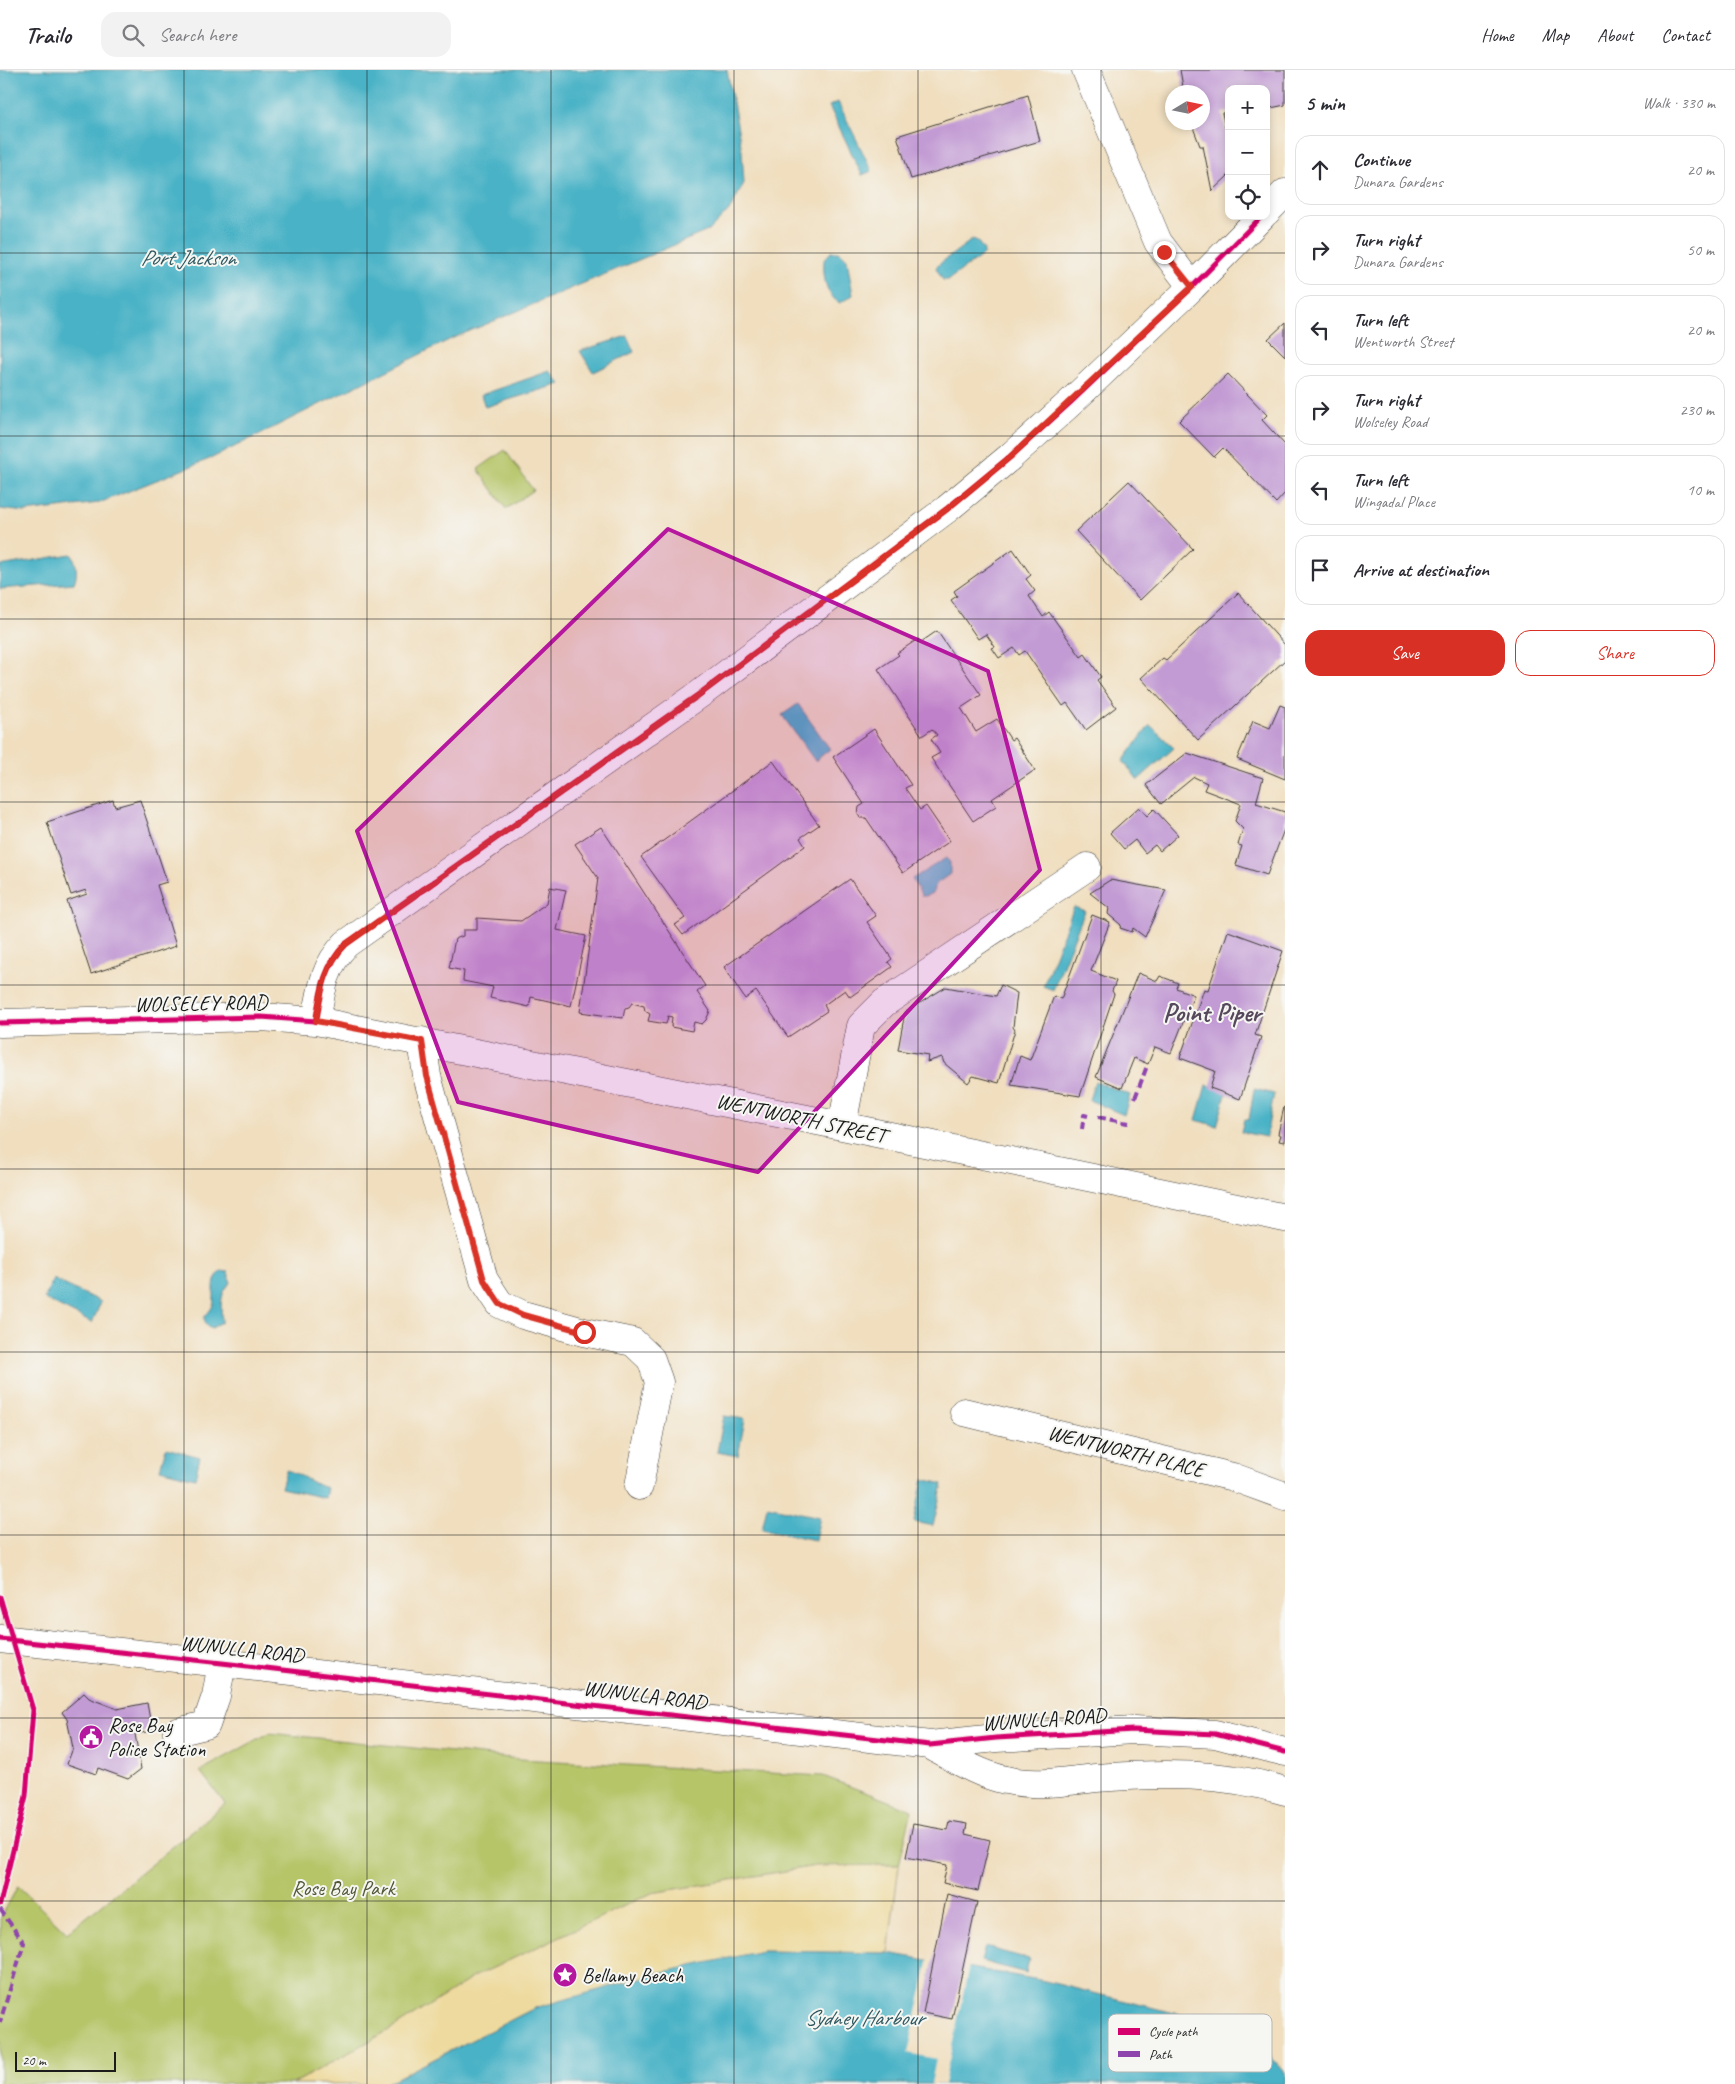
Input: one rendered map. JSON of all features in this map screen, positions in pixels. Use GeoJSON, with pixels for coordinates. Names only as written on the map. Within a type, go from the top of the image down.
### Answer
{"type":"FeatureCollection","features":[{"type":"Feature","properties":{"kind":"street"},"geometry":{"type":"LineString","coordinates":[[1086,70],[1158,242],[1192,287]]}},
{"type":"Feature","properties":{"kind":"street"},"geometry":{"type":"LineString","coordinates":[[1270,208],[1285,194]]}},
{"type":"Feature","properties":{"kind":"street"},"geometry":{"type":"LineString","coordinates":[[316,1021],[323,981],[328,969],[346,944],[700,694],[947,509],[1016,451],[1192,287],[1258,220]]}},
{"type":"Feature","properties":{"kind":"street"},"geometry":{"type":"LineString","coordinates":[[842,1126],[861,1026],[884,1004],[1087,867]]}},
{"type":"Feature","properties":{"kind":"street","name":"WOLSELEY ROAD"},"geometry":{"type":"LineString","coordinates":[[0,1023],[261,1017],[316,1021]]}},
{"type":"Feature","properties":{"kind":"street","name":"WENTWORTH STREET"},"geometry":{"type":"LineString","coordinates":[[316,1021],[842,1126],[1285,1218]]}},
{"type":"Feature","properties":{"kind":"street"},"geometry":{"type":"LineString","coordinates":[[422,1041],[429,1085],[484,1280],[500,1304],[523,1315],[584,1332],[633,1342],[651,1359],[658,1382],[639,1486]]}},
{"type":"Feature","properties":{"kind":"street","name":"WENTWORTH PLACE"},"geometry":{"type":"LineString","coordinates":[[964,1412],[1233,1477],[1285,1496]]}},
{"type":"Feature","properties":{"kind":"street","name":"WUNULLA ROAD"},"geometry":{"type":"LineString","coordinates":[[0,1639],[930,1745],[996,1738],[1134,1730],[1215,1734],[1285,1752]]}},
{"type":"Feature","properties":{"kind":"street"},"geometry":{"type":"LineString","coordinates":[[176,1732],[206,1725],[216,1696],[222,1663]]}},
{"type":"Feature","properties":{"kind":"street","name":"WUNULLA ROAD"},"geometry":{"type":"LineString","coordinates":[[930,1745],[988,1776],[1024,1784],[1141,1776],[1194,1775],[1227,1778],[1285,1791]]}},
{"type":"Feature","properties":{"kind":"highlighted area"},"geometry":{"type":"Polygon","coordinates":[[[668,529],[988,671],[1040,870],[758,1172],[458,1102],[357,831],[668,529]]]}},
{"type":"Feature","properties":{"kind":"green space"},"geometry":{"type":"Polygon","coordinates":[[[505,450],[533,490],[506,509],[478,469],[505,450]]]}},
{"type":"Feature","properties":{"kind":"green space","name":"Rose Bay Park"},"geometry":{"type":"Polygon","coordinates":[[[269,1733],[520,1759],[823,1776],[912,1810],[899,1865],[816,1866],[652,1893],[474,1977],[400,2024],[293,2084],[0,2084],[0,1919],[18,1886],[67,1933],[225,1804],[200,1771],[269,1733]]]}},
{"type":"Feature","properties":{"kind":"sand","name":"Bellamy Beach"},"geometry":{"type":"Polygon","coordinates":[[[899,1865],[888,1953],[762,1951],[535,2008],[385,2084],[293,2084],[400,2024],[474,1977],[652,1893],[816,1866],[899,1865]]]}},
{"type":"Feature","properties":{"kind":"water","name":"Port Jackson"},"geometry":{"type":"Polygon","coordinates":[[[0,70],[727,70],[742,151],[744,183],[731,208],[710,230],[451,339],[212,458],[99,503],[25,512],[0,509],[0,70]]]}},
{"type":"Feature","properties":{"kind":"water"},"geometry":{"type":"Polygon","coordinates":[[[838,102],[872,171],[862,175],[829,106],[838,102]]]}},
{"type":"Feature","properties":{"kind":"water"},"geometry":{"type":"Polygon","coordinates":[[[973,239],[984,250],[983,255],[948,280],[943,280],[936,268],[938,265],[973,239]]]}},
{"type":"Feature","properties":{"kind":"water"},"geometry":{"type":"Polygon","coordinates":[[[831,252],[840,252],[847,259],[853,295],[840,303],[831,295],[825,279],[824,260],[831,252]]]}},
{"type":"Feature","properties":{"kind":"water"},"geometry":{"type":"Polygon","coordinates":[[[627,336],[634,352],[593,372],[580,351],[627,336]]]}},
{"type":"Feature","properties":{"kind":"water"},"geometry":{"type":"Polygon","coordinates":[[[550,371],[561,384],[485,407],[481,395],[550,371]]]}},
{"type":"Feature","properties":{"kind":"water"},"geometry":{"type":"Polygon","coordinates":[[[71,554],[75,560],[76,568],[74,583],[0,589],[0,566],[71,554]]]}},
{"type":"Feature","properties":{"kind":"water"},"geometry":{"type":"Polygon","coordinates":[[[798,704],[830,749],[815,761],[782,715],[798,704]]]}},
{"type":"Feature","properties":{"kind":"water"},"geometry":{"type":"Polygon","coordinates":[[[1150,725],[1174,748],[1138,780],[1123,761],[1150,725]]]}},
{"type":"Feature","properties":{"kind":"water"},"geometry":{"type":"Polygon","coordinates":[[[946,858],[950,862],[950,874],[936,884],[934,892],[922,896],[912,879],[946,858]]]}},
{"type":"Feature","properties":{"kind":"water"},"geometry":{"type":"Polygon","coordinates":[[[1074,907],[1085,911],[1053,990],[1043,986],[1074,907]]]}},
{"type":"Feature","properties":{"kind":"water"},"geometry":{"type":"Polygon","coordinates":[[[1095,1081],[1130,1095],[1124,1115],[1089,1100],[1095,1081]]]}},
{"type":"Feature","properties":{"kind":"water"},"geometry":{"type":"Polygon","coordinates":[[[1206,1085],[1227,1091],[1217,1126],[1196,1120],[1206,1085]]]}},
{"type":"Feature","properties":{"kind":"water"},"geometry":{"type":"Polygon","coordinates":[[[1254,1089],[1274,1094],[1266,1137],[1241,1132],[1244,1119],[1249,1120],[1254,1089]]]}},
{"type":"Feature","properties":{"kind":"water"},"geometry":{"type":"Polygon","coordinates":[[[221,1271],[228,1272],[231,1283],[224,1291],[221,1306],[222,1322],[212,1328],[206,1325],[204,1318],[213,1305],[214,1283],[221,1271]]]}},
{"type":"Feature","properties":{"kind":"water"},"geometry":{"type":"Polygon","coordinates":[[[53,1279],[101,1302],[92,1323],[44,1299],[53,1279]]]}},
{"type":"Feature","properties":{"kind":"water"},"geometry":{"type":"Polygon","coordinates":[[[724,1416],[745,1419],[738,1456],[717,1452],[724,1416]]]}},
{"type":"Feature","properties":{"kind":"water"},"geometry":{"type":"Polygon","coordinates":[[[166,1448],[200,1457],[195,1478],[160,1469],[166,1448]]]}},
{"type":"Feature","properties":{"kind":"water"},"geometry":{"type":"Polygon","coordinates":[[[286,1470],[327,1488],[325,1498],[281,1488],[286,1470]]]}},
{"type":"Feature","properties":{"kind":"water"},"geometry":{"type":"Polygon","coordinates":[[[923,1479],[943,1484],[933,1526],[914,1522],[923,1479]]]}},
{"type":"Feature","properties":{"kind":"water"},"geometry":{"type":"Polygon","coordinates":[[[767,1506],[820,1517],[815,1540],[762,1529],[767,1506]]]}},
{"type":"Feature","properties":{"kind":"water"},"geometry":{"type":"Polygon","coordinates":[[[985,1947],[1029,1959],[1026,1973],[981,1961],[985,1947]]]}},
{"type":"Feature","properties":{"kind":"water","name":"Sydney Harbour"},"geometry":{"type":"Polygon","coordinates":[[[762,1951],[888,1953],[1045,1981],[1178,2014],[1108,2014],[1108,2072],[1272,2072],[1272,2058],[1285,2072],[1285,2084],[385,2084],[535,2008],[659,1973],[762,1951]]]}},
{"type":"Feature","properties":{"kind":"pier"},"geometry":{"type":"Polygon","coordinates":[[[929,1958],[934,1959],[923,2013],[952,2019],[963,1965],[969,1966],[944,2084],[931,2084],[936,2059],[908,2053],[929,1958]]]}},
{"type":"Feature","properties":{"kind":"building"},"geometry":{"type":"Polygon","coordinates":[[[1180,70],[1285,70],[1285,105],[1270,108],[1270,85],[1225,85],[1225,113],[1222,113],[1225,127],[1225,179],[1212,191],[1203,146],[1200,146],[1194,130],[1210,130],[1210,85],[1183,85],[1180,70]]]}},
{"type":"Feature","properties":{"kind":"building"},"geometry":{"type":"Polygon","coordinates":[[[1028,95],[1040,141],[911,179],[897,136],[1028,95]]]}},
{"type":"Feature","properties":{"kind":"building"},"geometry":{"type":"Polygon","coordinates":[[[1285,323],[1285,356],[1268,339],[1285,323]]]}},
{"type":"Feature","properties":{"kind":"building"},"geometry":{"type":"Polygon","coordinates":[[[1228,374],[1267,415],[1262,420],[1285,445],[1285,493],[1276,503],[1223,448],[1214,457],[1179,421],[1228,374]]]}},
{"type":"Feature","properties":{"kind":"building"},"geometry":{"type":"Polygon","coordinates":[[[1129,481],[1193,549],[1140,600],[1076,531],[1129,481]]]}},
{"type":"Feature","properties":{"kind":"building"},"geometry":{"type":"Polygon","coordinates":[[[1013,549],[1031,575],[1026,579],[1035,591],[1029,596],[1043,617],[1049,612],[1081,657],[1085,654],[1101,677],[1097,680],[1116,707],[1086,730],[1067,703],[1063,706],[1025,651],[1019,655],[1014,648],[999,658],[992,648],[995,647],[986,634],[978,639],[951,600],[957,596],[954,591],[1013,549]]]}},
{"type":"Feature","properties":{"kind":"building"},"geometry":{"type":"Polygon","coordinates":[[[1238,593],[1285,645],[1285,660],[1198,740],[1141,678],[1163,658],[1166,660],[1238,593]]]}},
{"type":"Feature","properties":{"kind":"building"},"geometry":{"type":"Polygon","coordinates":[[[937,631],[981,695],[961,708],[976,732],[997,719],[1011,740],[1014,738],[1035,770],[992,799],[996,806],[973,821],[931,758],[940,753],[931,739],[937,735],[932,729],[922,736],[878,669],[918,639],[921,642],[937,631]]]}},
{"type":"Feature","properties":{"kind":"building"},"geometry":{"type":"Polygon","coordinates":[[[1280,705],[1285,707],[1285,779],[1237,759],[1253,721],[1270,728],[1280,705]]]}},
{"type":"Feature","properties":{"kind":"building"},"geometry":{"type":"Polygon","coordinates":[[[874,729],[911,785],[905,788],[920,810],[926,806],[950,841],[903,873],[866,818],[860,818],[858,814],[859,807],[864,804],[833,757],[874,729]]]}},
{"type":"Feature","properties":{"kind":"building"},"geometry":{"type":"Polygon","coordinates":[[[1187,753],[1263,778],[1256,803],[1285,812],[1285,827],[1267,875],[1236,865],[1242,846],[1238,845],[1243,829],[1235,821],[1241,804],[1204,790],[1207,783],[1194,777],[1161,804],[1146,785],[1187,753]]]}},
{"type":"Feature","properties":{"kind":"building"},"geometry":{"type":"Polygon","coordinates":[[[773,761],[819,825],[800,838],[805,846],[683,935],[675,925],[685,918],[641,857],[773,761]]]}},
{"type":"Feature","properties":{"kind":"building"},"geometry":{"type":"Polygon","coordinates":[[[113,800],[115,807],[140,800],[167,882],[157,885],[176,946],[91,974],[67,901],[87,894],[86,890],[71,895],[47,822],[113,800]]]}},
{"type":"Feature","properties":{"kind":"building"},"geometry":{"type":"Polygon","coordinates":[[[1139,807],[1147,816],[1154,809],[1178,835],[1160,851],[1155,845],[1145,853],[1135,840],[1124,849],[1110,833],[1139,807]]]}},
{"type":"Feature","properties":{"kind":"building"},"geometry":{"type":"Polygon","coordinates":[[[601,827],[705,986],[697,992],[710,1011],[702,1024],[694,1022],[692,1031],[671,1027],[672,1017],[668,1016],[666,1024],[648,1021],[650,1014],[645,1011],[644,1006],[632,1003],[629,1007],[625,1008],[623,1018],[580,1012],[598,878],[575,844],[601,827]]]}},
{"type":"Feature","properties":{"kind":"building"},"geometry":{"type":"Polygon","coordinates":[[[850,879],[876,916],[867,922],[892,959],[888,962],[892,967],[850,997],[845,990],[824,1005],[827,1011],[788,1037],[756,991],[745,999],[724,967],[850,879]]]}},
{"type":"Feature","properties":{"kind":"building"},"geometry":{"type":"Polygon","coordinates":[[[1110,880],[1166,890],[1145,937],[1133,928],[1132,932],[1120,928],[1121,925],[1108,914],[1109,908],[1090,893],[1110,880]]]}},
{"type":"Feature","properties":{"kind":"building"},"geometry":{"type":"Polygon","coordinates":[[[550,887],[566,890],[557,930],[586,936],[571,1006],[531,997],[529,1007],[490,998],[493,987],[463,981],[464,971],[449,968],[455,939],[463,936],[463,930],[477,930],[477,918],[521,921],[547,903],[550,887]]]}},
{"type":"Feature","properties":{"kind":"building"},"geometry":{"type":"Polygon","coordinates":[[[1092,915],[1110,922],[1091,971],[1116,981],[1112,991],[1114,994],[1080,1096],[1011,1085],[1020,1056],[1030,1060],[1054,996],[1061,999],[1092,915]]]}},
{"type":"Feature","properties":{"kind":"building"},"geometry":{"type":"Polygon","coordinates":[[[1228,931],[1283,951],[1255,1035],[1261,1037],[1240,1099],[1210,1088],[1215,1071],[1180,1058],[1204,989],[1208,990],[1228,931]]]}},
{"type":"Feature","properties":{"kind":"building"},"geometry":{"type":"Polygon","coordinates":[[[1138,973],[1157,981],[1160,976],[1178,983],[1176,988],[1194,995],[1171,1053],[1155,1047],[1148,1064],[1134,1058],[1122,1088],[1096,1077],[1138,973]]]}},
{"type":"Feature","properties":{"kind":"building"},"geometry":{"type":"Polygon","coordinates":[[[1001,985],[1017,993],[1013,1027],[1015,1030],[999,1083],[973,1076],[968,1083],[944,1063],[942,1057],[927,1062],[928,1055],[898,1050],[905,1012],[946,987],[996,996],[1001,985]]]}},
{"type":"Feature","properties":{"kind":"building"},"geometry":{"type":"Polygon","coordinates":[[[1284,1107],[1285,1142],[1279,1141],[1281,1135],[1278,1134],[1284,1107]]]}},
{"type":"Feature","properties":{"kind":"building"},"geometry":{"type":"Polygon","coordinates":[[[84,1693],[89,1698],[117,1709],[147,1703],[152,1731],[135,1734],[141,1769],[128,1779],[98,1768],[96,1774],[67,1764],[73,1748],[67,1719],[62,1712],[84,1693]]]}},
{"type":"Feature","properties":{"kind":"building"},"geometry":{"type":"Polygon","coordinates":[[[949,1821],[967,1824],[965,1834],[990,1840],[978,1891],[943,1883],[947,1865],[906,1857],[913,1824],[947,1830],[949,1821]]]}},
{"type":"Feature","properties":{"kind":"building"},"geometry":{"type":"Polygon","coordinates":[[[947,1894],[977,1902],[952,2019],[923,2013],[947,1894]]]}},
{"type":"Feature","properties":{"kind":"marked path"},"geometry":{"type":"LineString","coordinates":[[1135,1098],[1147,1066]]}},
{"type":"Feature","properties":{"kind":"marked path"},"geometry":{"type":"LineString","coordinates":[[1082,1129],[1084,1115],[1088,1116]]}},
{"type":"Feature","properties":{"kind":"marked path"},"geometry":{"type":"LineString","coordinates":[[1098,1117],[1127,1123],[1128,1117]]}},
{"type":"Feature","properties":{"kind":"marked path"},"geometry":{"type":"LineString","coordinates":[[0,1909],[24,1943],[0,2022]]}},
{"type":"Feature","properties":{"kind":"cycle path"},"geometry":{"type":"LineString","coordinates":[[0,1023],[261,1017],[316,1021],[328,970],[346,944],[700,694],[947,509],[1010,457],[1070,403],[1192,287],[1258,220]]}},
{"type":"Feature","properties":{"kind":"cycle path"},"geometry":{"type":"LineString","coordinates":[[0,1597],[33,1710],[26,1796],[0,1904]]}},
{"type":"Feature","properties":{"kind":"cycle path"},"geometry":{"type":"LineString","coordinates":[[0,1639],[930,1745],[996,1738],[1134,1730],[1215,1734],[1285,1752]]}},
{"type":"Feature","properties":{"kind":"place","name":"Rose Bay Police Station"},"geometry":{"type":"Point","coordinates":[91,1737]}},
{"type":"Feature","properties":{"kind":"place","name":"Bellamy Beach"},"geometry":{"type":"Point","coordinates":[565,1975]}},
{"type":"Feature","properties":{"kind":"district","name":"Point Piper"},"geometry":{"type":"Point","coordinates":[1212,1012]}},
{"type":"Feature","properties":{"kind":"route"},"geometry":{"type":"LineString","coordinates":[[584,1332],[523,1315],[500,1304],[484,1280],[441,1131],[427,1076],[422,1041],[316,1021],[323,981],[333,959],[346,944],[700,694],[947,509],[1010,457],[1192,287],[1164,252]]}}]}
